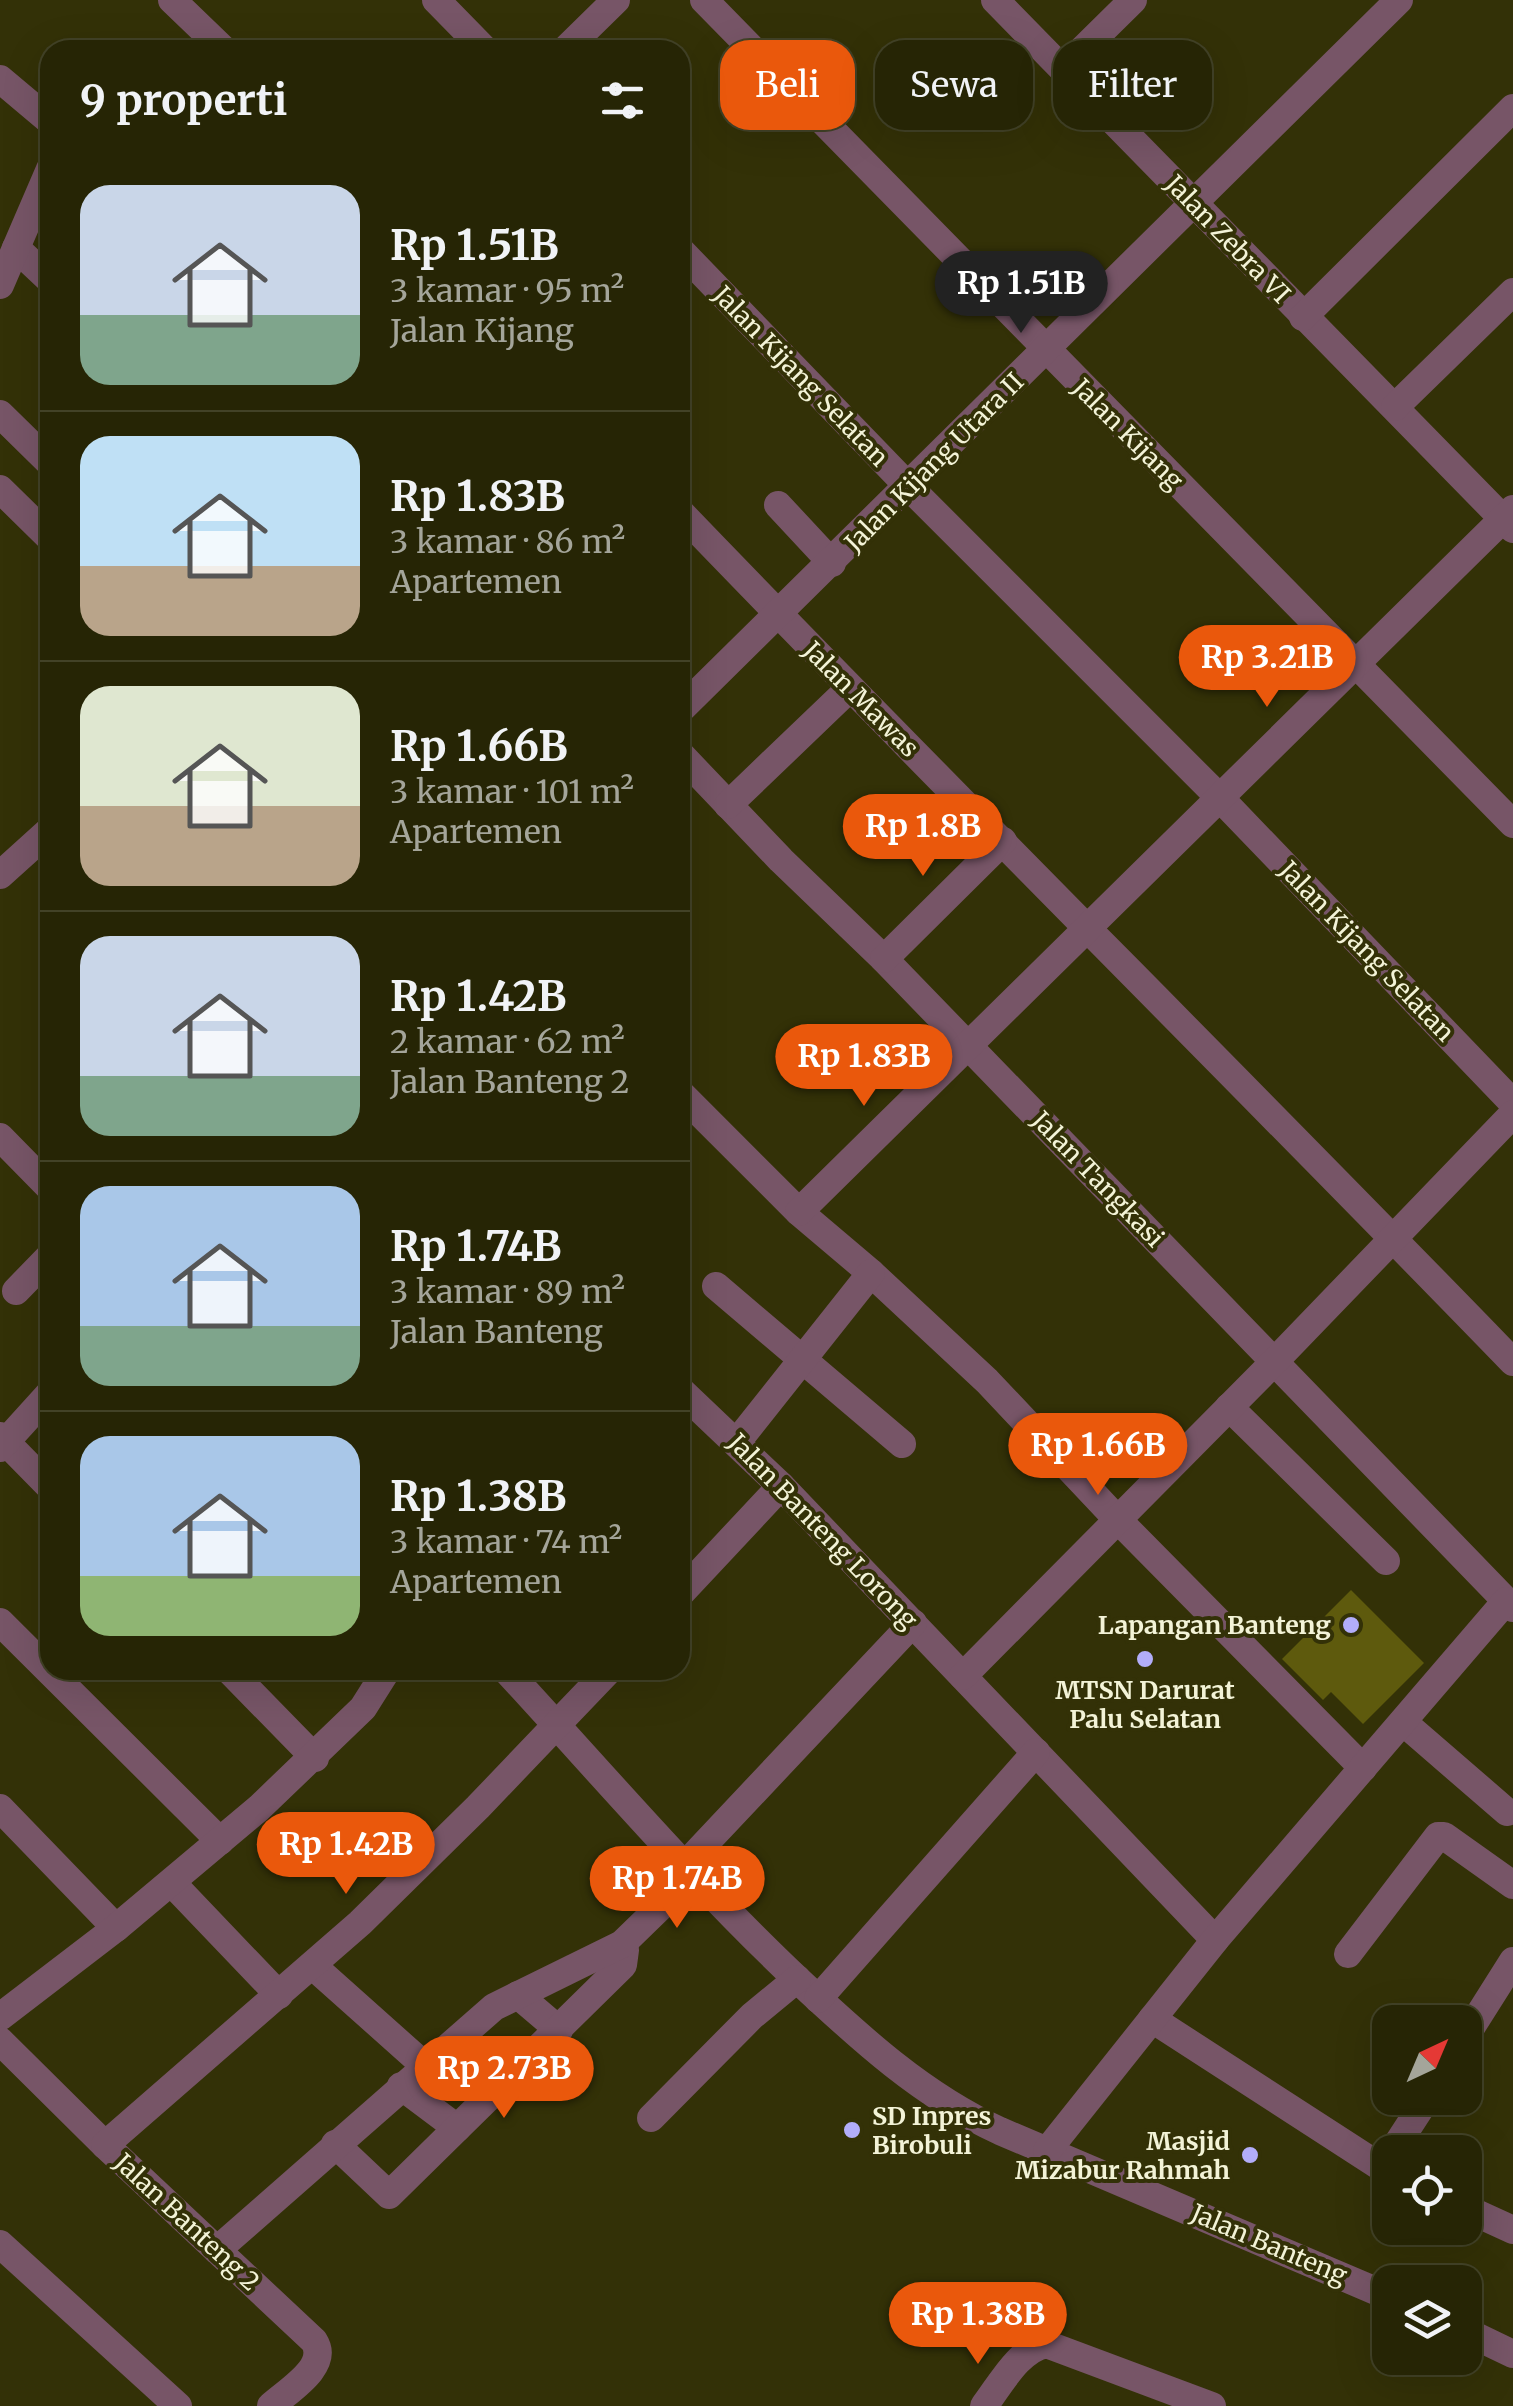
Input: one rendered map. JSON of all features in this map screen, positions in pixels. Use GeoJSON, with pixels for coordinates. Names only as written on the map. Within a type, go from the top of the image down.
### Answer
{"type":"FeatureCollection","features":[{"type":"Feature","properties":{"kind":"street"},"geometry":{"type":"LineString","coordinates":[[172,0],[214,40]]}},
{"type":"Feature","properties":{"kind":"street"},"geometry":{"type":"LineString","coordinates":[[436,0],[475,40]]}},
{"type":"Feature","properties":{"kind":"street"},"geometry":{"type":"LineString","coordinates":[[575,40],[616,0]]}},
{"type":"Feature","properties":{"kind":"street","name":"Jalan Kijang"},"geometry":{"type":"LineString","coordinates":[[704,0],[1513,824]]}},
{"type":"Feature","properties":{"kind":"street","name":"Jalan Zebra VI"},"geometry":{"type":"LineString","coordinates":[[996,0],[1053,59]]}},
{"type":"Feature","properties":{"kind":"street"},"geometry":{"type":"LineString","coordinates":[[1092,40],[1132,0]]}},
{"type":"Feature","properties":{"kind":"street","name":"Jalan Kijang Utara II"},"geometry":{"type":"LineString","coordinates":[[690,701],[780,616],[1398,0]]}},
{"type":"Feature","properties":{"kind":"street"},"geometry":{"type":"LineString","coordinates":[[0,79],[40,112]]}},
{"type":"Feature","properties":{"kind":"street"},"geometry":{"type":"LineString","coordinates":[[1304,317],[1513,108]]}},
{"type":"Feature","properties":{"kind":"street","name":"Jalan Zebra VI"},"geometry":{"type":"LineString","coordinates":[[1123,130],[1304,317],[1510,519]]}},
{"type":"Feature","properties":{"kind":"street"},"geometry":{"type":"LineString","coordinates":[[0,285],[40,192]]}},
{"type":"Feature","properties":{"kind":"street"},"geometry":{"type":"LineString","coordinates":[[16,248],[40,271]]}},
{"type":"Feature","properties":{"kind":"street","name":"Jalan Kijang Selatan"},"geometry":{"type":"LineString","coordinates":[[690,260],[909,487],[1220,798],[1513,1103]]}},
{"type":"Feature","properties":{"kind":"street"},"geometry":{"type":"LineString","coordinates":[[1395,407],[1513,292]]}},
{"type":"Feature","properties":{"kind":"street"},"geometry":{"type":"LineString","coordinates":[[0,414],[40,452]]}},
{"type":"Feature","properties":{"kind":"street"},"geometry":{"type":"LineString","coordinates":[[0,489],[40,528]]}},
{"type":"Feature","properties":{"kind":"street"},"geometry":{"type":"LineString","coordinates":[[778,505],[832,563]]}},
{"type":"Feature","properties":{"kind":"street"},"geometry":{"type":"LineString","coordinates":[[799,1212],[1004,1014],[1085,927],[1356,662],[1510,519]]}},
{"type":"Feature","properties":{"kind":"street","name":"Jalan Mawas"},"geometry":{"type":"LineString","coordinates":[[690,522],[849,690],[1003,841],[1513,1362]]}},
{"type":"Feature","properties":{"kind":"street"},"geometry":{"type":"LineString","coordinates":[[728,805],[849,690]]}},
{"type":"Feature","properties":{"kind":"street","name":"Jalan Tangkasi"},"geometry":{"type":"LineString","coordinates":[[690,765],[1276,1361],[1509,1605]]}},
{"type":"Feature","properties":{"kind":"street"},"geometry":{"type":"LineString","coordinates":[[0,875],[40,839]]}},
{"type":"Feature","properties":{"kind":"street"},"geometry":{"type":"LineString","coordinates":[[884,959],[1003,841]]}},
{"type":"Feature","properties":{"kind":"street"},"geometry":{"type":"LineString","coordinates":[[690,1103],[799,1212],[871,1273],[987,1382],[1363,1768]]}},
{"type":"Feature","properties":{"kind":"street"},"geometry":{"type":"LineString","coordinates":[[963,1676],[1276,1361],[1513,1114]]}},
{"type":"Feature","properties":{"kind":"street"},"geometry":{"type":"LineString","coordinates":[[0,1138],[40,1178]]}},
{"type":"Feature","properties":{"kind":"street"},"geometry":{"type":"LineString","coordinates":[[16,1291],[40,1266]]}},
{"type":"Feature","properties":{"kind":"street"},"geometry":{"type":"LineString","coordinates":[[737,1442],[871,1273]]}},
{"type":"Feature","properties":{"kind":"street"},"geometry":{"type":"LineString","coordinates":[[716,1286],[902,1444]]}},
{"type":"Feature","properties":{"kind":"street","name":"Jalan Banteng Lorong"},"geometry":{"type":"LineString","coordinates":[[690,1399],[914,1623],[1215,1940]]}},
{"type":"Feature","properties":{"kind":"street"},"geometry":{"type":"LineString","coordinates":[[40,1402],[2,1442],[40,1478]]}},
{"type":"Feature","properties":{"kind":"street"},"geometry":{"type":"LineString","coordinates":[[1229,1408],[1386,1562]]}},
{"type":"Feature","properties":{"kind":"street"},"geometry":{"type":"LineString","coordinates":[[690,1583],[781,1486]]}},
{"type":"Feature","properties":{"kind":"street"},"geometry":{"type":"LineString","coordinates":[[1046,2151],[1215,1940],[1509,1605]]}},
{"type":"Feature","properties":{"kind":"street"},"geometry":{"type":"LineString","coordinates":[[0,1622],[40,1662]]}},
{"type":"Feature","properties":{"kind":"street"},"geometry":{"type":"LineString","coordinates":[[217,2250],[494,2007],[622,1944],[914,1623]]}},
{"type":"Feature","properties":{"kind":"street"},"geometry":{"type":"LineString","coordinates":[[58,1680],[220,1841]]}},
{"type":"Feature","properties":{"kind":"street"},"geometry":{"type":"LineString","coordinates":[[239,1680],[315,1758]]}},
{"type":"Feature","properties":{"kind":"street"},"geometry":{"type":"LineString","coordinates":[[0,2018],[172,1883],[315,1758],[362,1708],[380,1680]]}},
{"type":"Feature","properties":{"kind":"street","name":"Jalan Banteng"},"geometry":{"type":"LineString","coordinates":[[515,1680],[688,1871],[797,1979],[880,2054],[955,2108],[1046,2151],[1372,2289]]}},
{"type":"Feature","properties":{"kind":"street"},"geometry":{"type":"LineString","coordinates":[[105,2145],[386,1898],[600,1680]]}},
{"type":"Feature","properties":{"kind":"street"},"geometry":{"type":"LineString","coordinates":[[1403,1722],[1507,1812]]}},
{"type":"Feature","properties":{"kind":"street"},"geometry":{"type":"LineString","coordinates":[[818,1998],[1036,1752]]}},
{"type":"Feature","properties":{"kind":"street"},"geometry":{"type":"LineString","coordinates":[[0,1808],[116,1928]]}},
{"type":"Feature","properties":{"kind":"street"},"geometry":{"type":"LineString","coordinates":[[1348,1954],[1438,1836],[1444,1836],[1513,1884]]}},
{"type":"Feature","properties":{"kind":"street"},"geometry":{"type":"LineString","coordinates":[[172,1883],[279,1995]]}},
{"type":"Feature","properties":{"kind":"street"},"geometry":{"type":"LineString","coordinates":[[335,2144],[389,2196],[624,1965],[622,1944]]}},
{"type":"Feature","properties":{"kind":"street"},"geometry":{"type":"LineString","coordinates":[[1482,2010],[1513,1961]]}},
{"type":"Feature","properties":{"kind":"street"},"geometry":{"type":"LineString","coordinates":[[313,1966],[424,2066]]}},
{"type":"Feature","properties":{"kind":"street"},"geometry":{"type":"LineString","coordinates":[[651,2118],[730,2037],[797,1979]]}},
{"type":"Feature","properties":{"kind":"street"},"geometry":{"type":"LineString","coordinates":[[518,1995],[559,2030]]}},
{"type":"Feature","properties":{"kind":"street"},"geometry":{"type":"LineString","coordinates":[[1152,2019],[1372,2152]]}},
{"type":"Feature","properties":{"kind":"street","name":"Jalan Banteng 2"},"geometry":{"type":"LineString","coordinates":[[0,2040],[105,2145],[314,2340],[320,2351],[316,2365],[271,2406]]}},
{"type":"Feature","properties":{"kind":"street"},"geometry":{"type":"LineString","coordinates":[[401,2086],[457,2128]]}},
{"type":"Feature","properties":{"kind":"street"},"geometry":{"type":"LineString","coordinates":[[1482,2216],[1513,2230]]}},
{"type":"Feature","properties":{"kind":"street"},"geometry":{"type":"LineString","coordinates":[[0,2244],[178,2406]]}},
{"type":"Feature","properties":{"kind":"street"},"geometry":{"type":"LineString","coordinates":[[1482,2340],[1513,2354]]}},
{"type":"Feature","properties":{"kind":"street"},"geometry":{"type":"LineString","coordinates":[[984,2406],[1018,2362],[1046,2344],[1212,2406]]}},
{"type":"Feature","properties":{"kind":"shaded area","name":"Lapangan Banteng"},"geometry":{"type":"Polygon","coordinates":[[[1351,1590],[1424,1663],[1363,1724],[1331,1692],[1323,1700],[1282,1659],[1351,1590]]]}},
{"type":"Feature","properties":{"kind":"place","name":"Lapangan Banteng"},"geometry":{"type":"Point","coordinates":[1351,1625]}},
{"type":"Feature","properties":{"kind":"place","name":"MTSN Darurat Palu Selatan"},"geometry":{"type":"Point","coordinates":[1145,1659]}},
{"type":"Feature","properties":{"kind":"place","name":"SD Inpres Birobuli"},"geometry":{"type":"Point","coordinates":[852,2130]}},
{"type":"Feature","properties":{"kind":"place","name":"Masjid Mizabur Rahmah"},"geometry":{"type":"Point","coordinates":[1250,2155]}}]}
